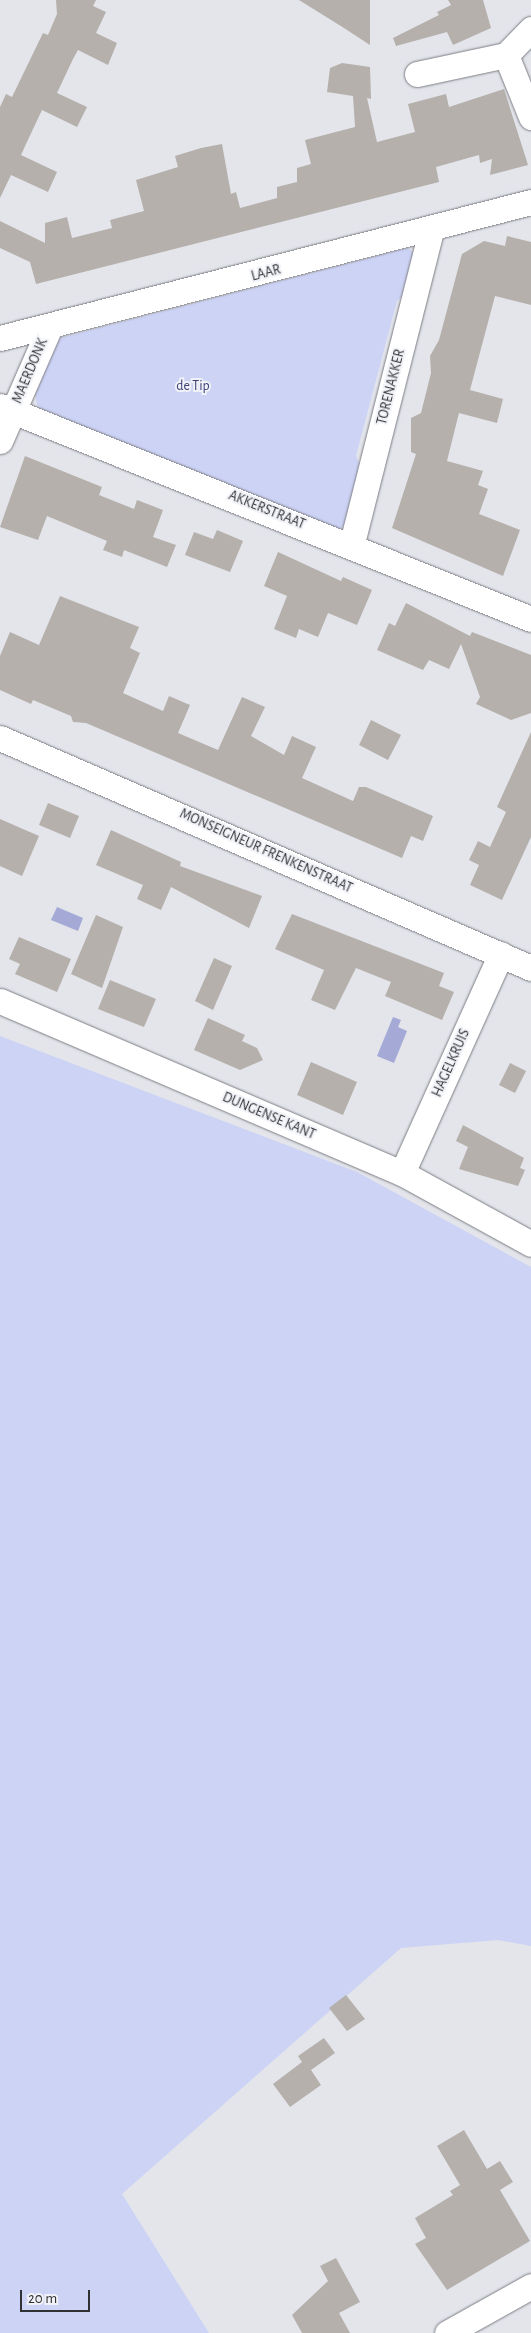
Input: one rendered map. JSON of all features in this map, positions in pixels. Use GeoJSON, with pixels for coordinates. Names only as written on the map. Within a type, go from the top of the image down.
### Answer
{"type":"FeatureCollection","features":[{"type":"Feature","properties":{"kind":"street"},"geometry":{"type":"LineString","coordinates":[[417,74],[506,55],[531,29]]}},
{"type":"Feature","properties":{"kind":"street"},"geometry":{"type":"LineString","coordinates":[[506,55],[531,117]]}},
{"type":"Feature","properties":{"kind":"street","name":"LAAR"},"geometry":{"type":"LineString","coordinates":[[0,338],[49,329],[431,230],[531,202]]}},
{"type":"Feature","properties":{"kind":"street","name":"TORENAKKER"},"geometry":{"type":"LineString","coordinates":[[352,543],[431,230]]}},
{"type":"Feature","properties":{"kind":"street","name":"MAERDONK"},"geometry":{"type":"LineString","coordinates":[[0,441],[7,408],[49,329]]}},
{"type":"Feature","properties":{"kind":"street","name":"AKKERSTRAAT"},"geometry":{"type":"LineString","coordinates":[[7,408],[352,543],[531,619]]}},
{"type":"Feature","properties":{"kind":"street","name":"MONSEIGNEUR FRENKENSTRAAT"},"geometry":{"type":"LineString","coordinates":[[0,738],[501,954],[529,961]]}},
{"type":"Feature","properties":{"kind":"street","name":"HAGELKRUIS"},"geometry":{"type":"LineString","coordinates":[[402,1173],[501,954]]}},
{"type":"Feature","properties":{"kind":"street","name":"DUNGENSE KANT"},"geometry":{"type":"LineString","coordinates":[[0,1001],[402,1173],[531,1244]]}},
{"type":"Feature","properties":{"kind":"street"},"geometry":{"type":"LineString","coordinates":[[447,2333],[531,2286]]}},
{"type":"Feature","properties":{"kind":"green space","name":"de Tip"},"geometry":{"type":"Polygon","coordinates":[[[408,248],[416,255],[407,293],[397,301],[356,456],[361,467],[347,524],[338,530],[43,414],[37,404],[35,394],[56,339],[408,248]]]}},
{"type":"Feature","properties":{"kind":"green space"},"geometry":{"type":"Polygon","coordinates":[[[0,1036],[357,1172],[531,1267],[531,1946],[498,1940],[401,1948],[122,2194],[209,2333],[0,2333],[0,1036]]]}},
{"type":"Feature","properties":{"kind":"shaded area"},"geometry":{"type":"Polygon","coordinates":[[[57,907],[83,918],[78,931],[51,920],[57,907]]]}},
{"type":"Feature","properties":{"kind":"shaded area"},"geometry":{"type":"Polygon","coordinates":[[[393,1017],[401,1020],[398,1027],[407,1031],[394,1063],[377,1056],[393,1017]]]}},
{"type":"Feature","properties":{"kind":"building"},"geometry":{"type":"Polygon","coordinates":[[[56,0],[96,0],[93,6],[106,12],[96,33],[117,43],[108,65],[78,50],[73,59],[57,93],[87,107],[77,127],[42,110],[26,144],[21,155],[57,172],[48,192],[11,175],[0,198],[0,107],[6,94],[12,97],[43,33],[48,35],[57,14],[56,0]]]}},
{"type":"Feature","properties":{"kind":"building"},"geometry":{"type":"Polygon","coordinates":[[[299,0],[370,0],[370,45],[344,28],[299,0]]]}},
{"type":"Feature","properties":{"kind":"building"},"geometry":{"type":"Polygon","coordinates":[[[448,0],[483,0],[491,28],[453,45],[447,32],[396,46],[393,38],[439,15],[437,12],[451,5],[448,0]]]}},
{"type":"Feature","properties":{"kind":"building"},"geometry":{"type":"Polygon","coordinates":[[[342,63],[370,67],[371,99],[367,98],[377,142],[415,132],[408,104],[446,94],[449,107],[504,89],[528,165],[490,175],[492,159],[480,163],[479,155],[436,167],[439,182],[36,284],[30,262],[0,248],[0,221],[45,243],[45,223],[67,217],[72,238],[112,228],[110,220],[144,211],[136,180],[178,167],[175,156],[222,144],[231,194],[236,192],[240,208],[277,198],[277,187],[297,182],[297,168],[311,164],[305,140],[355,127],[353,96],[327,92],[330,68],[342,63]]]}},
{"type":"Feature","properties":{"kind":"building"},"geometry":{"type":"Polygon","coordinates":[[[507,236],[531,242],[531,305],[495,296],[470,390],[503,399],[497,423],[459,413],[447,461],[483,471],[478,485],[488,489],[479,514],[520,530],[503,576],[392,528],[416,454],[411,452],[411,418],[421,413],[431,373],[430,356],[439,340],[462,254],[484,241],[505,246],[507,236]]]}},
{"type":"Feature","properties":{"kind":"building"},"geometry":{"type":"Polygon","coordinates":[[[25,456],[102,487],[99,495],[134,509],[137,500],[163,510],[153,537],[176,545],[167,567],[124,550],[122,557],[103,550],[107,541],[47,516],[38,540],[0,527],[25,456]]]}},
{"type":"Feature","properties":{"kind":"building"},"geometry":{"type":"Polygon","coordinates":[[[217,530],[243,541],[230,572],[185,555],[194,532],[213,539],[217,530]]]}},
{"type":"Feature","properties":{"kind":"building"},"geometry":{"type":"Polygon","coordinates":[[[278,552],[341,581],[343,577],[372,590],[357,625],[328,613],[318,637],[299,629],[296,638],[274,629],[287,596],[264,586],[278,552]]]}},
{"type":"Feature","properties":{"kind":"building"},"geometry":{"type":"Polygon","coordinates":[[[60,596],[139,627],[130,648],[140,653],[123,693],[163,711],[169,696],[190,705],[178,733],[218,750],[242,697],[265,707],[251,736],[284,755],[292,736],[316,747],[302,778],[353,801],[359,787],[366,787],[433,816],[423,841],[411,836],[402,858],[86,723],[73,722],[71,716],[33,700],[31,704],[0,690],[0,656],[10,632],[39,645],[60,596]]]}},
{"type":"Feature","properties":{"kind":"building"},"geometry":{"type":"Polygon","coordinates":[[[406,603],[470,636],[472,632],[531,655],[531,713],[511,720],[476,704],[480,697],[461,644],[449,669],[429,660],[423,670],[377,650],[389,623],[395,626],[406,603]]]}},
{"type":"Feature","properties":{"kind":"building"},"geometry":{"type":"Polygon","coordinates":[[[371,720],[401,735],[388,760],[359,745],[371,720]]]}},
{"type":"Feature","properties":{"kind":"building"},"geometry":{"type":"Polygon","coordinates":[[[531,732],[531,837],[502,900],[470,885],[479,865],[469,860],[478,841],[490,847],[506,812],[497,807],[531,732]]]}},
{"type":"Feature","properties":{"kind":"building"},"geometry":{"type":"Polygon","coordinates":[[[48,803],[79,816],[70,838],[39,825],[48,803]]]}},
{"type":"Feature","properties":{"kind":"building"},"geometry":{"type":"Polygon","coordinates":[[[0,819],[39,836],[22,876],[0,866],[0,819]]]}},
{"type":"Feature","properties":{"kind":"building"},"geometry":{"type":"Polygon","coordinates":[[[111,830],[181,862],[180,866],[262,896],[249,928],[171,887],[161,910],[137,899],[143,885],[96,865],[111,830]]]}},
{"type":"Feature","properties":{"kind":"building"},"geometry":{"type":"Polygon","coordinates":[[[292,914],[444,973],[439,986],[454,992],[442,1020],[385,996],[391,982],[356,968],[335,1010],[311,1000],[324,970],[275,949],[292,914]]]}},
{"type":"Feature","properties":{"kind":"building"},"geometry":{"type":"Polygon","coordinates":[[[96,915],[123,927],[102,988],[71,974],[96,915]]]}},
{"type":"Feature","properties":{"kind":"building"},"geometry":{"type":"Polygon","coordinates":[[[19,937],[71,959],[57,992],[15,974],[20,964],[9,959],[19,937]]]}},
{"type":"Feature","properties":{"kind":"building"},"geometry":{"type":"Polygon","coordinates":[[[214,958],[232,966],[213,1010],[195,1001],[214,958]]]}},
{"type":"Feature","properties":{"kind":"building"},"geometry":{"type":"Polygon","coordinates":[[[110,980],[156,999],[144,1027],[98,1009],[110,980]]]}},
{"type":"Feature","properties":{"kind":"building"},"geometry":{"type":"Polygon","coordinates":[[[208,1018],[245,1035],[242,1041],[257,1048],[263,1060],[240,1070],[194,1050],[208,1018]]]}},
{"type":"Feature","properties":{"kind":"building"},"geometry":{"type":"Polygon","coordinates":[[[311,1062],[357,1082],[343,1115],[297,1095],[311,1062]]]}},
{"type":"Feature","properties":{"kind":"building"},"geometry":{"type":"Polygon","coordinates":[[[510,1063],[526,1071],[515,1093],[499,1085],[510,1063]]]}},
{"type":"Feature","properties":{"kind":"building"},"geometry":{"type":"Polygon","coordinates":[[[463,1125],[524,1158],[520,1168],[525,1170],[518,1186],[459,1169],[468,1147],[456,1141],[463,1125]]]}},
{"type":"Feature","properties":{"kind":"building"},"geometry":{"type":"Polygon","coordinates":[[[346,1995],[365,2019],[347,2031],[329,2008],[346,1995]]]}},
{"type":"Feature","properties":{"kind":"building"},"geometry":{"type":"Polygon","coordinates":[[[324,2038],[335,2053],[311,2070],[321,2085],[290,2107],[273,2084],[302,2062],[298,2056],[324,2038]]]}},
{"type":"Feature","properties":{"kind":"building"},"geometry":{"type":"Polygon","coordinates":[[[464,2130],[487,2169],[500,2161],[513,2182],[500,2190],[530,2241],[447,2290],[415,2244],[426,2238],[415,2218],[453,2195],[450,2191],[460,2185],[437,2146],[464,2130]]]}},
{"type":"Feature","properties":{"kind":"building"},"geometry":{"type":"Polygon","coordinates":[[[336,2258],[360,2302],[339,2313],[350,2333],[302,2333],[292,2315],[328,2281],[320,2266],[336,2258]]]}}]}
